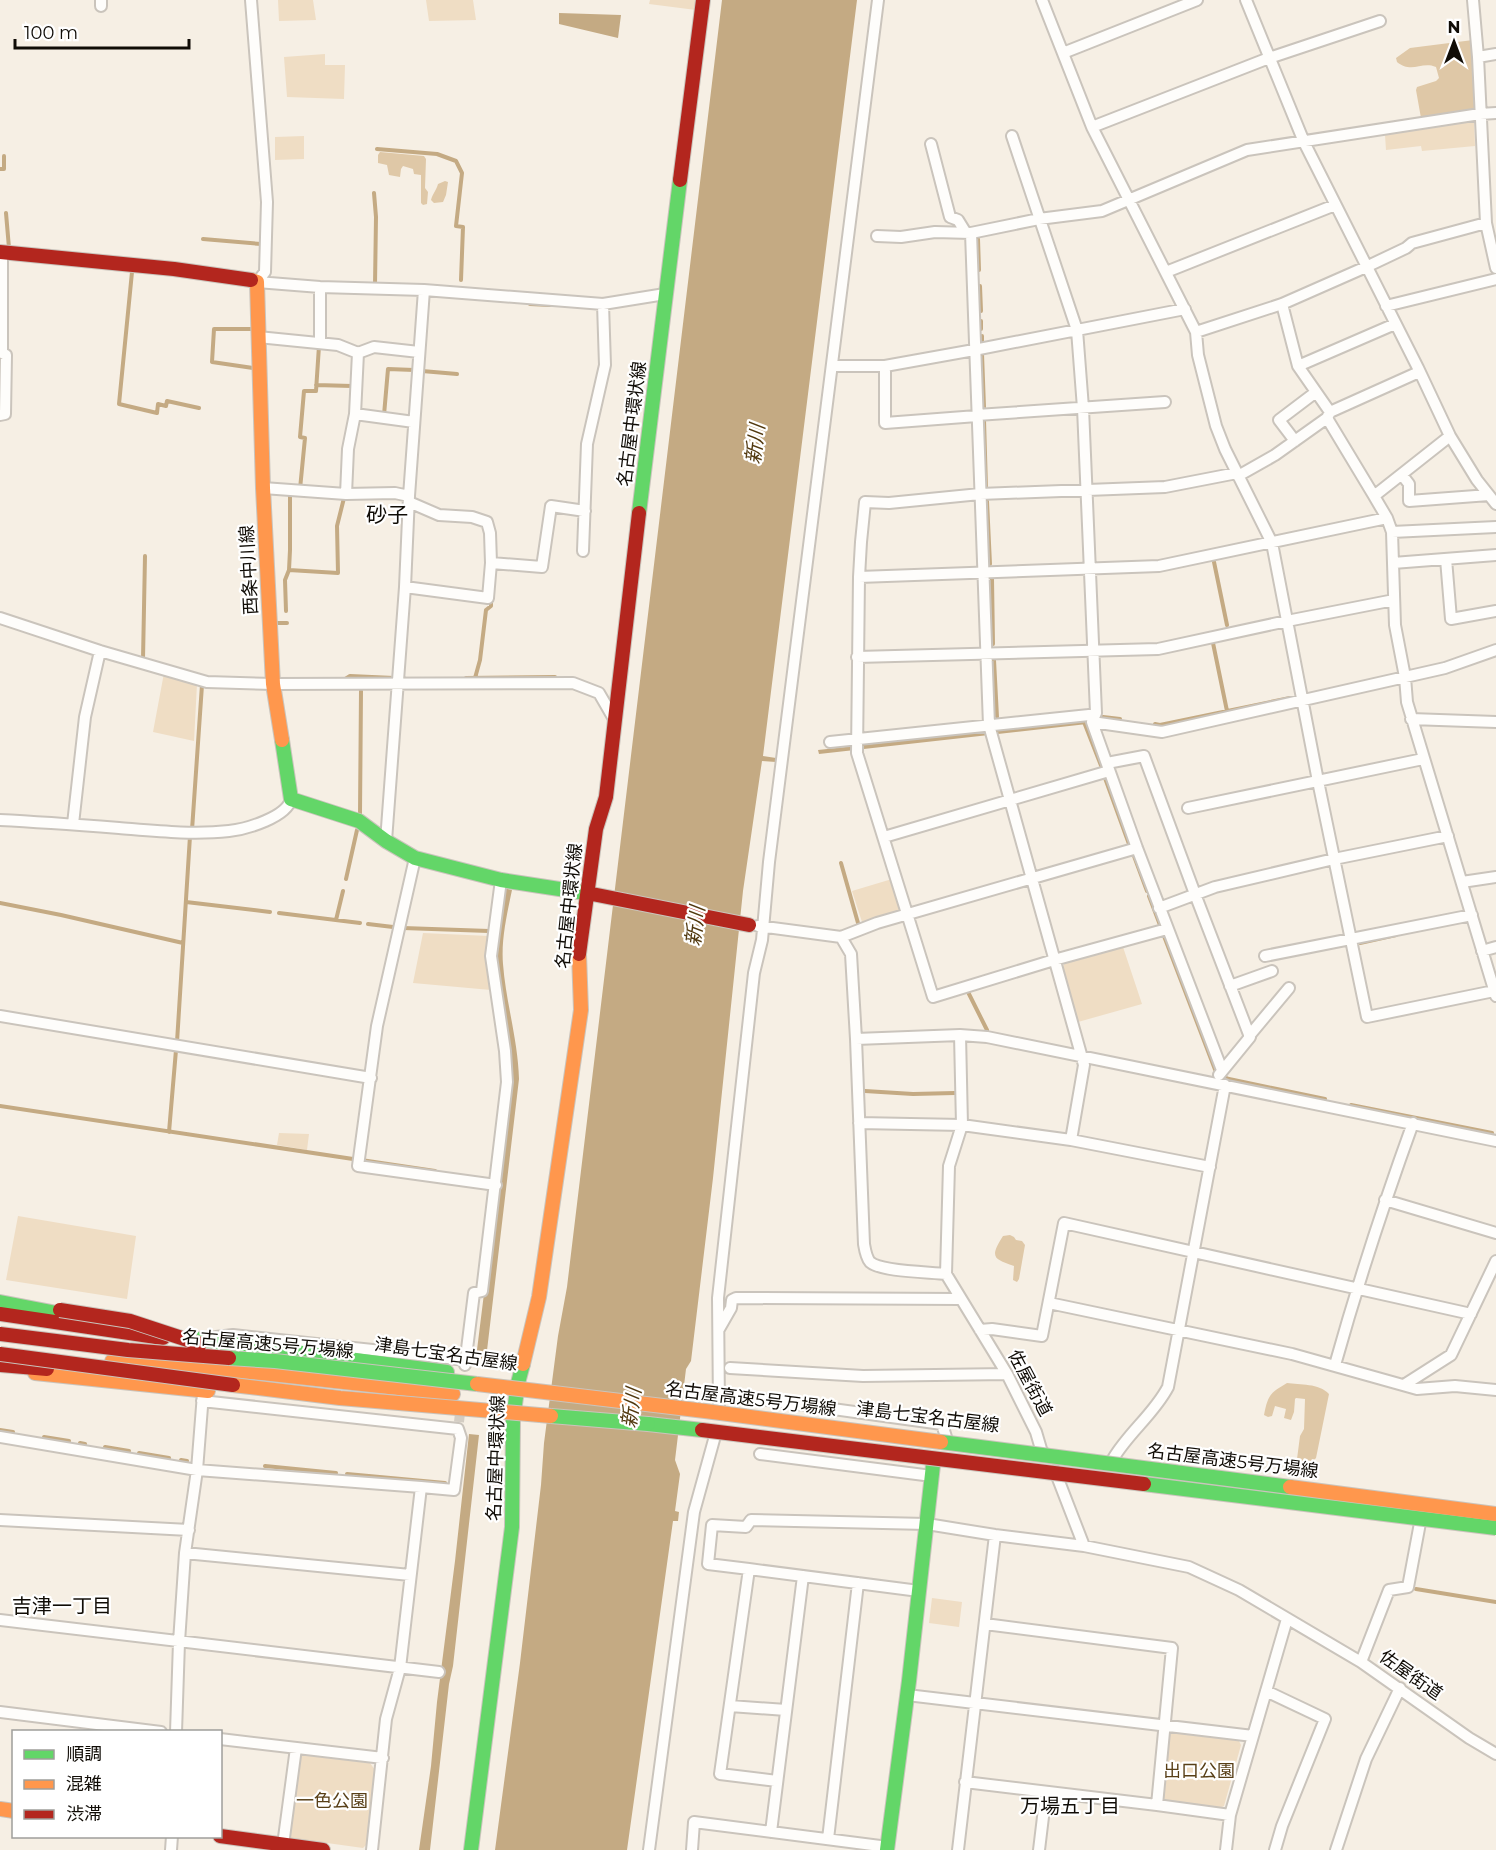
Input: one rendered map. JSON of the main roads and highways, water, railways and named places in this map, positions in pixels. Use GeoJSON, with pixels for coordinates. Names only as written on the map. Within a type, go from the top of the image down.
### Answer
{"type":"FeatureCollection","features":[{"type":"Feature","properties":{"kind":"main road","name":"名古屋中環状線"},"geometry":{"type":"LineString","coordinates":[[471,1850],[512,1527],[520,1419],[518,1383],[539,1297],[581,1010],[579,953],[596,829],[606,797],[665,294],[703,0]]}},
{"type":"Feature","properties":{"kind":"main road","name":"西条中川線"},"geometry":{"type":"LineString","coordinates":[[1,252],[174,269],[257,282],[263,488],[273,684],[291,799],[358,821],[415,858],[501,880],[587,893]]}},
{"type":"Feature","properties":{"kind":"main road"},"geometry":{"type":"LineString","coordinates":[[587,893],[749,925]]}},
{"type":"Feature","properties":{"kind":"main road"},"geometry":{"type":"LineString","coordinates":[[0,1302],[115,1318],[239,1354],[275,1360]]}},
{"type":"Feature","properties":{"kind":"main road"},"geometry":{"type":"LineString","coordinates":[[0,1314],[198,1342]]}},
{"type":"Feature","properties":{"kind":"main road","name":"名古屋高速5号万場線"},"geometry":{"type":"LineString","coordinates":[[0,1334],[111,1348],[275,1360],[705,1411],[1496,1514]]}},
{"type":"Feature","properties":{"kind":"main road","name":"津島七宝名古屋線"},"geometry":{"type":"LineString","coordinates":[[198,1342],[416,1367],[518,1383],[1496,1505]]}},
{"type":"Feature","properties":{"kind":"main road"},"geometry":{"type":"LineString","coordinates":[[0,1348],[105,1360],[274,1374],[636,1414],[648,1424]]}},
{"type":"Feature","properties":{"kind":"main road","name":"名古屋高速5号万場線"},"geometry":{"type":"LineString","coordinates":[[0,1354],[204,1392],[340,1398],[648,1424],[938,1457],[1496,1531]]}},
{"type":"Feature","properties":{"kind":"main road"},"geometry":{"type":"LineString","coordinates":[[0,1367],[204,1392],[708,1435],[932,1470],[1059,1478],[1496,1531]]}},
{"type":"Feature","properties":{"kind":"main road"},"geometry":{"type":"LineString","coordinates":[[888,1848],[932,1470]]}},
{"type":"Feature","properties":{"kind":"main road"},"geometry":{"type":"LineString","coordinates":[[222,1836],[266,1846],[283,1845],[323,1850]]}},
{"type":"Feature","properties":{"kind":"water","name":"新川"},"geometry":{"type":"Polygon","coordinates":[[[722,0],[857,0],[763,756],[776,758],[776,762],[762,761],[743,891],[713,1178],[691,1361],[686,1369],[675,1460],[680,1474],[675,1511],[679,1512],[678,1521],[673,1521],[627,1850],[495,1850],[520,1663],[544,1443],[567,1287],[722,0]]]}},
{"type":"Feature","properties":{"kind":"water"},"geometry":{"type":"Polygon","coordinates":[[[559,13],[621,15],[618,38],[559,24],[559,13]]]}},
{"type":"Feature","properties":{"kind":"water"},"geometry":{"type":"Polygon","coordinates":[[[1085,721],[1087,724],[819,754],[818,750],[1085,721]]]}},
{"type":"Feature","properties":{"kind":"water"},"geometry":{"type":"Polygon","coordinates":[[[503,888],[512,890],[505,927],[503,955],[519,1079],[486,1359],[476,1358],[509,1092],[495,966],[503,888]]]}},
{"type":"Feature","properties":{"kind":"water"},"geometry":{"type":"Polygon","coordinates":[[[469,1434],[479,1435],[453,1666],[430,1850],[419,1850],[431,1766],[469,1434]]]}},
{"type":"Feature","properties":{"kind":"waterway"},"geometry":{"type":"LineString","coordinates":[[377,149],[437,154],[456,161],[462,173],[456,226],[463,227],[461,280]]}},
{"type":"Feature","properties":{"kind":"waterway"},"geometry":{"type":"LineString","coordinates":[[0,169],[4,169],[4,156]]}},
{"type":"Feature","properties":{"kind":"waterway"},"geometry":{"type":"LineString","coordinates":[[374,193],[375,285]]}},
{"type":"Feature","properties":{"kind":"waterway"},"geometry":{"type":"LineString","coordinates":[[6,213],[9,248]]}},
{"type":"Feature","properties":{"kind":"waterway"},"geometry":{"type":"LineString","coordinates":[[203,239],[261,244]]}},
{"type":"Feature","properties":{"kind":"waterway"},"geometry":{"type":"LineString","coordinates":[[978,239],[979,270]]}},
{"type":"Feature","properties":{"kind":"waterway"},"geometry":{"type":"LineString","coordinates":[[132,272],[119,404],[157,413],[158,404],[166,406],[167,401],[199,408]]}},
{"type":"Feature","properties":{"kind":"waterway"},"geometry":{"type":"LineString","coordinates":[[980,286],[981,311]]}},
{"type":"Feature","properties":{"kind":"waterway"},"geometry":{"type":"LineString","coordinates":[[530,304],[550,305]]}},
{"type":"Feature","properties":{"kind":"waterway"},"geometry":{"type":"LineString","coordinates":[[981,321],[981,329]]}},
{"type":"Feature","properties":{"kind":"waterway"},"geometry":{"type":"LineString","coordinates":[[253,329],[214,329],[212,362],[253,368]]}},
{"type":"Feature","properties":{"kind":"waterway"},"geometry":{"type":"LineString","coordinates":[[982,336],[982,343]]}},
{"type":"Feature","properties":{"kind":"waterway"},"geometry":{"type":"LineString","coordinates":[[300,489],[305,438],[300,437],[304,391],[316,391],[319,346]]}},
{"type":"Feature","properties":{"kind":"waterway"},"geometry":{"type":"LineString","coordinates":[[982,354],[984,407]]}},
{"type":"Feature","properties":{"kind":"waterway"},"geometry":{"type":"LineString","coordinates":[[384,415],[388,369],[414,370]]}},
{"type":"Feature","properties":{"kind":"waterway"},"geometry":{"type":"LineString","coordinates":[[422,371],[457,374]]}},
{"type":"Feature","properties":{"kind":"waterway"},"geometry":{"type":"LineString","coordinates":[[316,385],[352,386]]}},
{"type":"Feature","properties":{"kind":"waterway"},"geometry":{"type":"LineString","coordinates":[[984,420],[986,488]]}},
{"type":"Feature","properties":{"kind":"waterway"},"geometry":{"type":"LineString","coordinates":[[286,611],[285,580],[289,570],[290,494]]}},
{"type":"Feature","properties":{"kind":"waterway"},"geometry":{"type":"LineString","coordinates":[[289,570],[338,573],[337,526],[344,498]]}},
{"type":"Feature","properties":{"kind":"waterway"},"geometry":{"type":"LineString","coordinates":[[987,501],[990,564]]}},
{"type":"Feature","properties":{"kind":"waterway"},"geometry":{"type":"LineString","coordinates":[[143,659],[145,556]]}},
{"type":"Feature","properties":{"kind":"waterway"},"geometry":{"type":"LineString","coordinates":[[1214,562],[1227,625]]}},
{"type":"Feature","properties":{"kind":"waterway"},"geometry":{"type":"LineString","coordinates":[[992,579],[993,644]]}},
{"type":"Feature","properties":{"kind":"waterway"},"geometry":{"type":"LineString","coordinates":[[475,678],[480,660],[486,610],[491,606],[491,602]]}},
{"type":"Feature","properties":{"kind":"waterway"},"geometry":{"type":"LineString","coordinates":[[275,625],[275,623],[287,623]]}},
{"type":"Feature","properties":{"kind":"waterway"},"geometry":{"type":"LineString","coordinates":[[1213,643],[1227,711]]}},
{"type":"Feature","properties":{"kind":"waterway"},"geometry":{"type":"LineString","coordinates":[[994,660],[997,717]]}},
{"type":"Feature","properties":{"kind":"waterway"},"geometry":{"type":"LineString","coordinates":[[342,681],[350,676],[394,678]]}},
{"type":"Feature","properties":{"kind":"waterway"},"geometry":{"type":"LineString","coordinates":[[466,678],[555,677]]}},
{"type":"Feature","properties":{"kind":"waterway"},"geometry":{"type":"LineString","coordinates":[[192,830],[202,685]]}},
{"type":"Feature","properties":{"kind":"waterway"},"geometry":{"type":"LineString","coordinates":[[360,814],[361,691]]}},
{"type":"Feature","properties":{"kind":"waterway"},"geometry":{"type":"LineString","coordinates":[[1155,724],[1160,725],[1290,698]]}},
{"type":"Feature","properties":{"kind":"waterway"},"geometry":{"type":"LineString","coordinates":[[1103,717],[1120,719]]}},
{"type":"Feature","properties":{"kind":"waterway"},"geometry":{"type":"LineString","coordinates":[[1084,722],[1102,768]]}},
{"type":"Feature","properties":{"kind":"waterway"},"geometry":{"type":"LineString","coordinates":[[1105,778],[1129,844]]}},
{"type":"Feature","properties":{"kind":"waterway"},"geometry":{"type":"LineString","coordinates":[[346,879],[357,830]]}},
{"type":"Feature","properties":{"kind":"waterway"},"geometry":{"type":"LineString","coordinates":[[177,1042],[190,836]]}},
{"type":"Feature","properties":{"kind":"waterway"},"geometry":{"type":"LineString","coordinates":[[1134,856],[1147,891]]}},
{"type":"Feature","properties":{"kind":"waterway"},"geometry":{"type":"LineString","coordinates":[[841,863],[858,923]]}},
{"type":"Feature","properties":{"kind":"waterway"},"geometry":{"type":"LineString","coordinates":[[336,920],[343,891]]}},
{"type":"Feature","properties":{"kind":"waterway"},"geometry":{"type":"LineString","coordinates":[[1149,896],[1160,925]]}},
{"type":"Feature","properties":{"kind":"waterway"},"geometry":{"type":"LineString","coordinates":[[186,902],[270,912]]}},
{"type":"Feature","properties":{"kind":"waterway"},"geometry":{"type":"LineString","coordinates":[[0,903],[183,943]]}},
{"type":"Feature","properties":{"kind":"waterway"},"geometry":{"type":"LineString","coordinates":[[279,913],[360,923]]}},
{"type":"Feature","properties":{"kind":"waterway"},"geometry":{"type":"LineString","coordinates":[[368,924],[393,927]]}},
{"type":"Feature","properties":{"kind":"waterway"},"geometry":{"type":"LineString","coordinates":[[403,928],[489,931]]}},
{"type":"Feature","properties":{"kind":"waterway"},"geometry":{"type":"LineString","coordinates":[[1360,943],[1396,935]]}},
{"type":"Feature","properties":{"kind":"waterway"},"geometry":{"type":"LineString","coordinates":[[1164,936],[1216,1072]]}},
{"type":"Feature","properties":{"kind":"waterway"},"geometry":{"type":"LineString","coordinates":[[968,992],[987,1030]]}},
{"type":"Feature","properties":{"kind":"waterway"},"geometry":{"type":"LineString","coordinates":[[169,1132],[176,1050]]}},
{"type":"Feature","properties":{"kind":"waterway"},"geometry":{"type":"LineString","coordinates":[[1224,1077],[1325,1099]]}},
{"type":"Feature","properties":{"kind":"waterway"},"geometry":{"type":"LineString","coordinates":[[865,1091],[913,1094],[955,1093]]}},
{"type":"Feature","properties":{"kind":"waterway"},"geometry":{"type":"LineString","coordinates":[[1351,1105],[1492,1133]]}},
{"type":"Feature","properties":{"kind":"waterway"},"geometry":{"type":"LineString","coordinates":[[0,1106],[353,1159]]}},
{"type":"Feature","properties":{"kind":"waterway"},"geometry":{"type":"LineString","coordinates":[[361,1160],[435,1171]]}},
{"type":"Feature","properties":{"kind":"waterway"},"geometry":{"type":"LineString","coordinates":[[0,1430],[13,1432]]}},
{"type":"Feature","properties":{"kind":"waterway"},"geometry":{"type":"LineString","coordinates":[[44,1437],[69,1441]]}},
{"type":"Feature","properties":{"kind":"waterway"},"geometry":{"type":"LineString","coordinates":[[80,1443],[85,1444]]}},
{"type":"Feature","properties":{"kind":"waterway"},"geometry":{"type":"LineString","coordinates":[[105,1447],[129,1451]]}},
{"type":"Feature","properties":{"kind":"waterway"},"geometry":{"type":"LineString","coordinates":[[139,1453],[169,1458]]}},
{"type":"Feature","properties":{"kind":"waterway"},"geometry":{"type":"LineString","coordinates":[[181,1460],[187,1461]]}},
{"type":"Feature","properties":{"kind":"waterway"},"geometry":{"type":"LineString","coordinates":[[265,1466],[336,1473]]}},
{"type":"Feature","properties":{"kind":"waterway"},"geometry":{"type":"LineString","coordinates":[[347,1474],[445,1483]]}},
{"type":"Feature","properties":{"kind":"waterway"},"geometry":{"type":"LineString","coordinates":[[1416,1589],[1496,1602]]}},
{"type":"Feature","properties":{"kind":"tunnel"},"geometry":{"type":"LineString","coordinates":[[459,1422],[461,1404]]}},
{"type":"Feature","properties":{"kind":"district","name":"砂子"},"geometry":{"type":"Point","coordinates":[387,515]}},
{"type":"Feature","properties":{"kind":"district","name":"吉津一丁目"},"geometry":{"type":"Point","coordinates":[62,1606]}},
{"type":"Feature","properties":{"kind":"district","name":"万場五丁目"},"geometry":{"type":"Point","coordinates":[1070,1806]}},
{"type":"Feature","properties":{"kind":"park label","name":"出口公園"},"geometry":{"type":"Point","coordinates":[1199,1771]}},
{"type":"Feature","properties":{"kind":"park label","name":"一色公園"},"geometry":{"type":"Point","coordinates":[332,1801]}}]}
